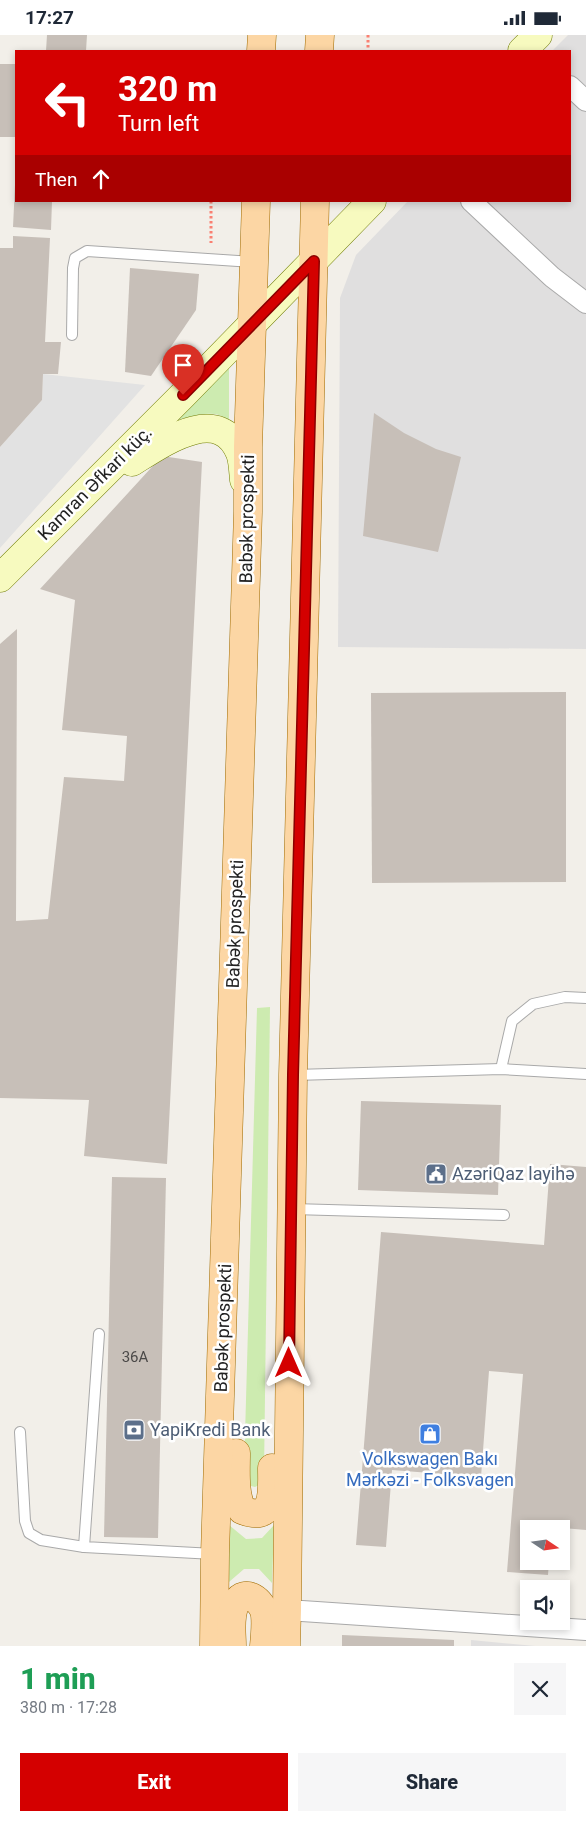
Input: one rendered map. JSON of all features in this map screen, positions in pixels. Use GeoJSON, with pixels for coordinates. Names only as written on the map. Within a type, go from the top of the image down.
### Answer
{"type":"FeatureCollection","features":[{"type":"Feature","properties":{"kind":"main road"},"geometry":{"type":"LineString","coordinates":[[261,50],[262,35]]}},
{"type":"Feature","properties":{"kind":"main road","name":"Babək prospekti"},"geometry":{"type":"LineString","coordinates":[[214,1646],[256,202]]}},
{"type":"Feature","properties":{"kind":"main road"},"geometry":{"type":"LineString","coordinates":[[286,1646],[293,1075],[315,202]]}},
{"type":"Feature","properties":{"kind":"main road"},"geometry":{"type":"LineString","coordinates":[[231,1072],[243,1157],[236,1481],[238,1501],[242,1510],[252,1514],[266,1510],[270,1505],[272,1496],[273,1379],[290,1287]]}},
{"type":"Feature","properties":{"kind":"main road"},"geometry":{"type":"LineString","coordinates":[[232,1646],[233,1611],[236,1602],[243,1597],[250,1596],[256,1598],[262,1604],[265,1614],[264,1646]]}},
{"type":"Feature","properties":{"kind":"street"},"geometry":{"type":"LineString","coordinates":[[571,87],[586,101]]}},
{"type":"Feature","properties":{"kind":"street","name":"Kamran Əfkari küç."},"geometry":{"type":"LineString","coordinates":[[0,577],[253,324],[371,202]]}},
{"type":"Feature","properties":{"kind":"street"},"geometry":{"type":"LineString","coordinates":[[472,202],[552,277],[586,303]]}},
{"type":"Feature","properties":{"kind":"street"},"geometry":{"type":"LineString","coordinates":[[92,486],[171,438],[190,431],[216,429],[226,435],[236,445],[240,455],[248,512]]}},
{"type":"Feature","properties":{"kind":"street"},"geometry":{"type":"LineString","coordinates":[[287,1610],[586,1631]]}},
{"type":"Feature","properties":{"kind":"lane"},"geometry":{"type":"LineString","coordinates":[[72,335],[73,268],[75,258],[87,251],[254,262]]}},
{"type":"Feature","properties":{"kind":"lane"},"geometry":{"type":"LineString","coordinates":[[501,1069],[512,1021],[533,1004],[565,997],[586,998]]}},
{"type":"Feature","properties":{"kind":"lane"},"geometry":{"type":"LineString","coordinates":[[293,1075],[501,1069],[586,1074]]}},
{"type":"Feature","properties":{"kind":"lane"},"geometry":{"type":"LineString","coordinates":[[291,1209],[504,1215]]}},
{"type":"Feature","properties":{"kind":"lane"},"geometry":{"type":"LineString","coordinates":[[84,1547],[99,1334]]}},
{"type":"Feature","properties":{"kind":"lane"},"geometry":{"type":"LineString","coordinates":[[20,1432],[25,1521],[30,1533],[41,1540],[84,1547],[216,1554]]}},
{"type":"Feature","properties":{"kind":"path"},"geometry":{"type":"LineString","coordinates":[[368,35],[368,50]]}},
{"type":"Feature","properties":{"kind":"path"},"geometry":{"type":"LineString","coordinates":[[211,202],[211,246]]}},
{"type":"Feature","properties":{"kind":"shaded area"},"geometry":{"type":"Polygon","coordinates":[[[568,35],[586,35],[586,649],[338,647],[340,298],[356,255],[407,202],[571,202],[571,50],[553,50],[568,35]]]}},
{"type":"Feature","properties":{"kind":"shaded area"},"geometry":{"type":"Polygon","coordinates":[[[43,374],[145,385],[0,548],[0,447],[42,400],[43,374]]]}},
{"type":"Feature","properties":{"kind":"shaded area"},"geometry":{"type":"Polygon","coordinates":[[[471,1640],[535,1646],[471,1646],[471,1640]]]}},
{"type":"Feature","properties":{"kind":"green space"},"geometry":{"type":"Polygon","coordinates":[[[229,366],[229,421],[217,415],[203,414],[174,421],[229,366]]]}},
{"type":"Feature","properties":{"kind":"green space"},"geometry":{"type":"Polygon","coordinates":[[[270,1007],[264,1474],[259,1485],[255,1487],[247,1485],[244,1471],[257,1008],[270,1007]]]}},
{"type":"Feature","properties":{"kind":"green space"},"geometry":{"type":"Polygon","coordinates":[[[229,1525],[246,1539],[262,1538],[274,1525],[272,1583],[259,1569],[244,1569],[229,1582],[229,1525]]]}},
{"type":"Feature","properties":{"kind":"building"},"geometry":{"type":"Polygon","coordinates":[[[47,35],[87,35],[86,50],[46,50],[47,35]]]}},
{"type":"Feature","properties":{"kind":"building"},"geometry":{"type":"Polygon","coordinates":[[[0,64],[15,64],[15,137],[0,137],[0,64]]]}},
{"type":"Feature","properties":{"kind":"building"},"geometry":{"type":"Polygon","coordinates":[[[15,185],[15,202],[52,202],[51,230],[13,227],[15,185]]]}},
{"type":"Feature","properties":{"kind":"building"},"geometry":{"type":"Polygon","coordinates":[[[13,236],[50,238],[45,342],[61,342],[58,374],[43,374],[42,400],[0,447],[0,248],[13,248],[13,236]]]}},
{"type":"Feature","properties":{"kind":"building"},"geometry":{"type":"Polygon","coordinates":[[[130,268],[199,274],[196,310],[151,376],[125,372],[130,268]]]}},
{"type":"Feature","properties":{"kind":"building"},"geometry":{"type":"Polygon","coordinates":[[[374,413],[404,433],[436,449],[461,457],[438,552],[363,536],[374,413]]]}},
{"type":"Feature","properties":{"kind":"building"},"geometry":{"type":"Polygon","coordinates":[[[162,456],[202,462],[167,1164],[84,1156],[89,1100],[0,1098],[0,644],[17,629],[16,921],[48,919],[64,777],[124,781],[127,736],[62,730],[75,600],[40,589],[162,456]]]}},
{"type":"Feature","properties":{"kind":"building"},"geometry":{"type":"Polygon","coordinates":[[[566,692],[566,882],[372,883],[371,693],[566,692]]]}},
{"type":"Feature","properties":{"kind":"building"},"geometry":{"type":"Polygon","coordinates":[[[361,1101],[501,1105],[498,1195],[358,1190],[361,1101]]]}},
{"type":"Feature","properties":{"kind":"building"},"geometry":{"type":"Polygon","coordinates":[[[550,1164],[586,1167],[586,1530],[570,1529],[570,1520],[520,1520],[520,1570],[548,1570],[548,1575],[507,1572],[523,1374],[489,1371],[481,1477],[392,1470],[386,1547],[356,1545],[381,1232],[544,1245],[550,1164]]]}},
{"type":"Feature","properties":{"kind":"building"},"geometry":{"type":"Polygon","coordinates":[[[112,1177],[166,1178],[158,1538],[104,1537],[112,1177]]]}},
{"type":"Feature","properties":{"kind":"building"},"geometry":{"type":"Polygon","coordinates":[[[342,1635],[454,1640],[454,1646],[342,1646],[342,1635]]]}},
{"type":"Feature","properties":{"kind":"place","name":"AzəriQaz layihə"},"geometry":{"type":"Point","coordinates":[436,1174]}},
{"type":"Feature","properties":{"kind":"place","name":"YapiKredi Bank"},"geometry":{"type":"Point","coordinates":[134,1430]}},
{"type":"Feature","properties":{"kind":"place","name":"Volkswagen Bakı Mərkəzi - Folksvagen"},"geometry":{"type":"Point","coordinates":[430,1434]}},
{"type":"Feature","properties":{"kind":"route"},"geometry":{"type":"LineString","coordinates":[[183,395],[314,261],[293,1075],[289,1363]]}}]}
